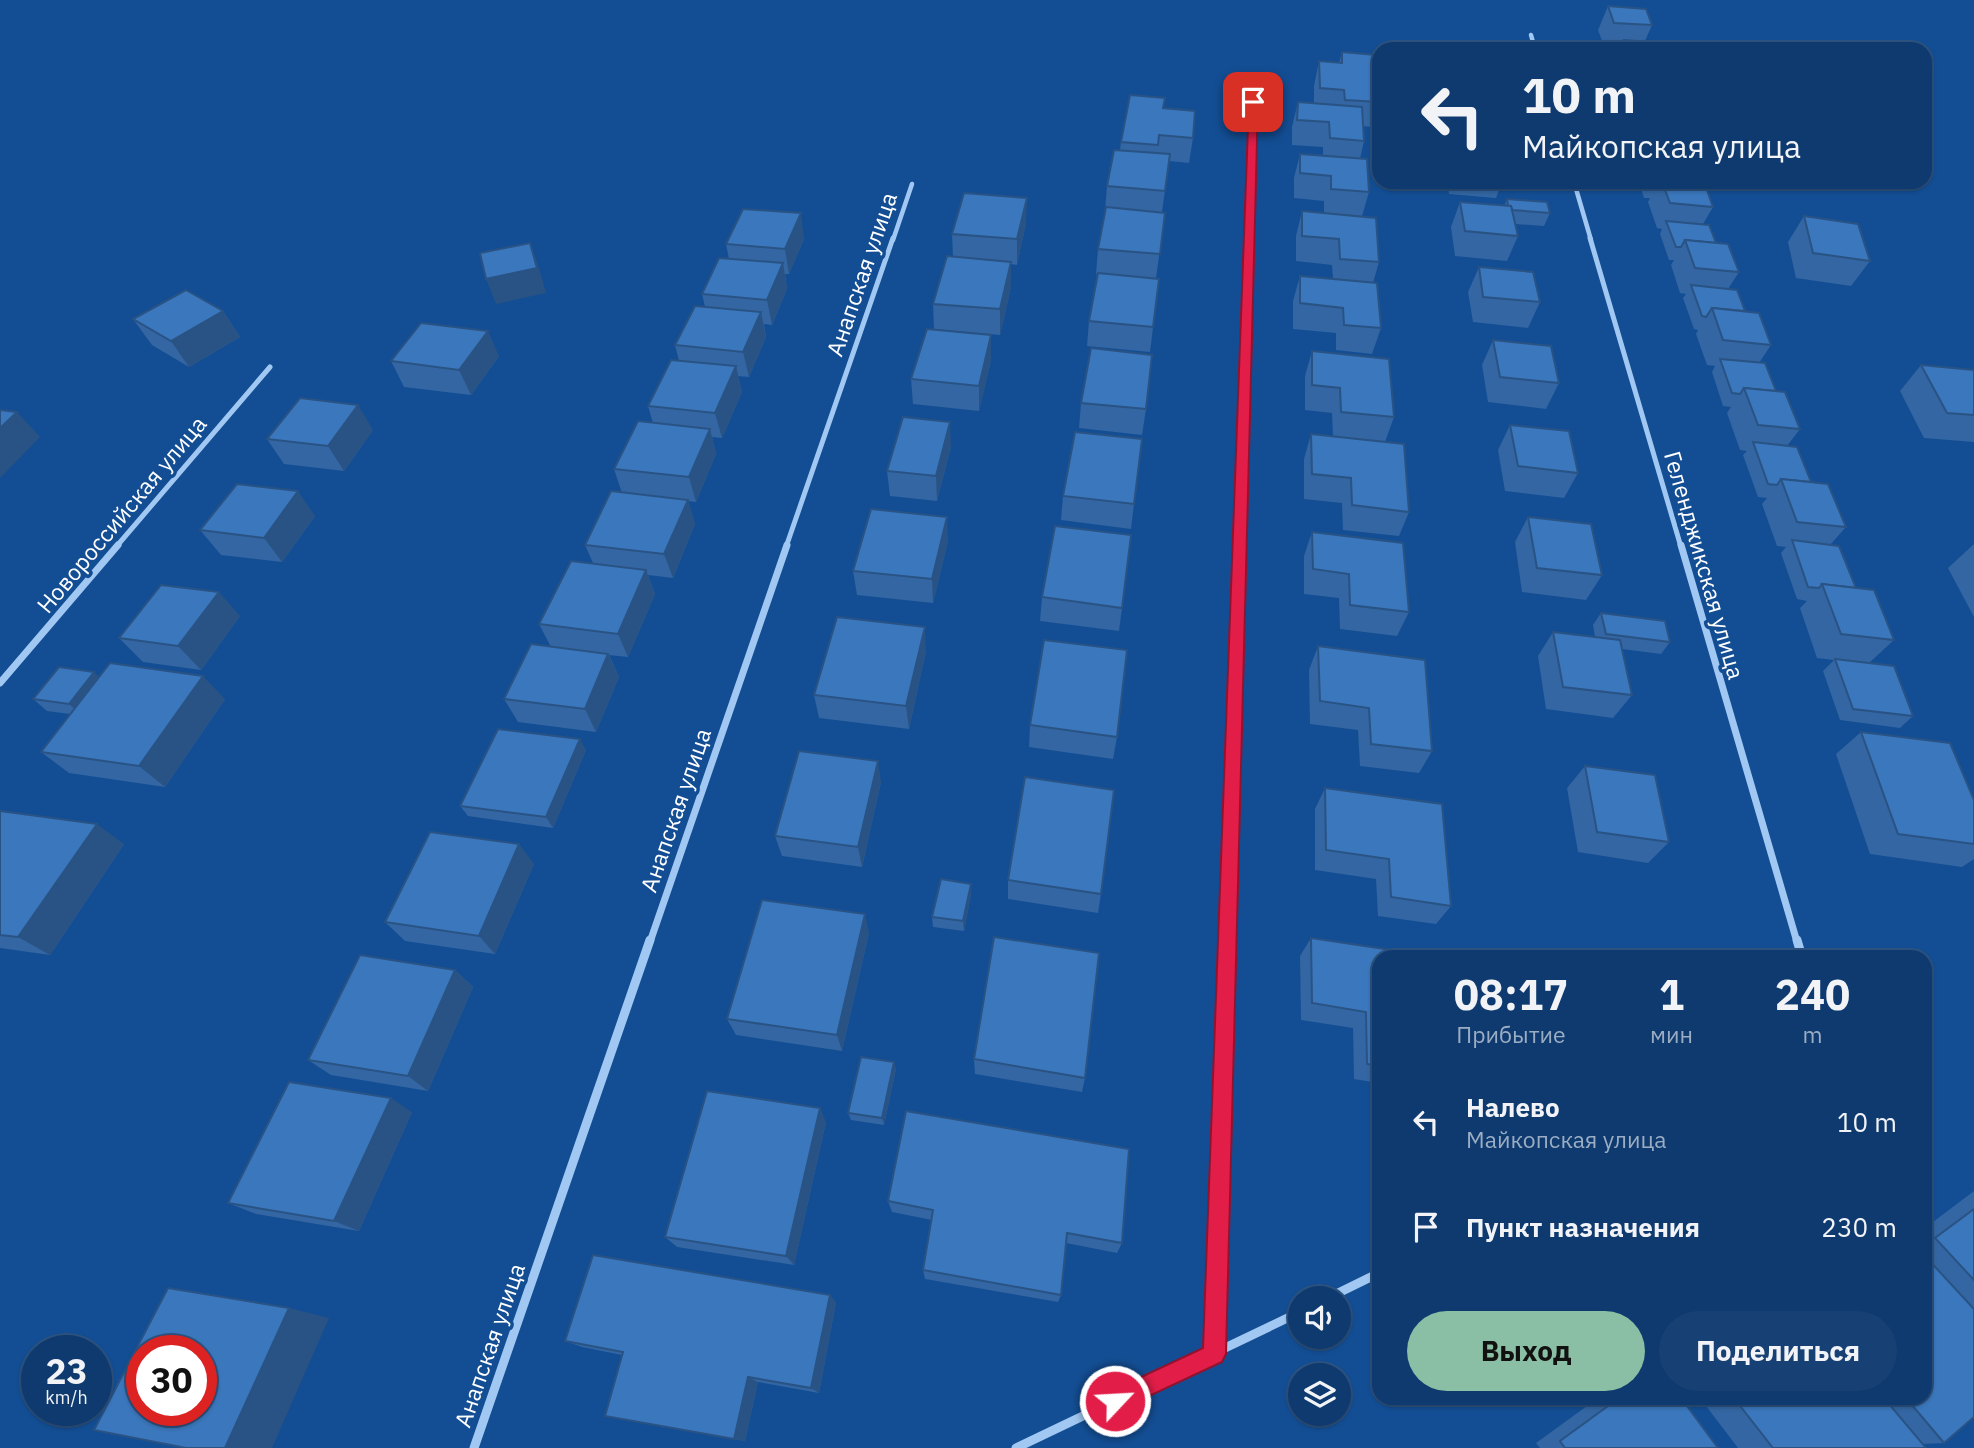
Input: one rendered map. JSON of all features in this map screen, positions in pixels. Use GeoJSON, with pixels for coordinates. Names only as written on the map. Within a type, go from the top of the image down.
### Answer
{"type":"FeatureCollection","features":[{"type":"Feature","properties":{"kind":"street"},"geometry":{"type":"LineString","coordinates":[[1531,35],[1533,42]]}},
{"type":"Feature","properties":{"kind":"street"},"geometry":{"type":"LineString","coordinates":[[1214,1354],[1253,102]]}},
{"type":"Feature","properties":{"kind":"street","name":"Анапская улица"},"geometry":{"type":"LineString","coordinates":[[474,1448],[912,184]]}},
{"type":"Feature","properties":{"kind":"street","name":"Геленджикская улица"},"geometry":{"type":"LineString","coordinates":[[1576,189],[1800,950]]}},
{"type":"Feature","properties":{"kind":"street","name":"Новороссийская улица"},"geometry":{"type":"LineString","coordinates":[[0,683],[270,367]]}},
{"type":"Feature","properties":{"kind":"street"},"geometry":{"type":"LineString","coordinates":[[1351,1287],[1372,1276]]}},
{"type":"Feature","properties":{"kind":"street"},"geometry":{"type":"LineString","coordinates":[[1016,1448],[1288,1318]]}},
{"type":"Feature","properties":{"kind":"building"},"geometry":{"type":"Polygon","coordinates":[[[1608,6],[1646,9],[1652,25],[1614,23],[1608,6]]]}},
{"type":"Feature","properties":{"kind":"building"},"geometry":{"type":"Polygon","coordinates":[[[1342,52],[1372,55],[1372,102],[1345,100],[1344,90],[1320,88],[1319,61],[1342,63],[1342,52]]]}},
{"type":"Feature","properties":{"kind":"building"},"geometry":{"type":"Polygon","coordinates":[[[1130,95],[1165,98],[1163,108],[1195,111],[1193,138],[1159,135],[1158,145],[1121,142],[1130,95]]]}},
{"type":"Feature","properties":{"kind":"building"},"geometry":{"type":"Polygon","coordinates":[[[1298,102],[1362,107],[1364,141],[1330,138],[1329,122],[1297,120],[1298,102]]]}},
{"type":"Feature","properties":{"kind":"building"},"geometry":{"type":"Polygon","coordinates":[[[1114,150],[1170,154],[1165,191],[1107,186],[1114,150]]]}},
{"type":"Feature","properties":{"kind":"building"},"geometry":{"type":"Polygon","coordinates":[[[1300,154],[1367,159],[1369,192],[1331,189],[1331,176],[1300,173],[1300,154]]]}},
{"type":"Feature","properties":{"kind":"building"},"geometry":{"type":"Polygon","coordinates":[[[1665,189],[1707,189],[1713,207],[1670,203],[1665,189]]]}},
{"type":"Feature","properties":{"kind":"building"},"geometry":{"type":"Polygon","coordinates":[[[964,193],[1027,198],[1017,239],[952,234],[964,193]]]}},
{"type":"Feature","properties":{"kind":"building"},"geometry":{"type":"Polygon","coordinates":[[[1507,199],[1547,202],[1550,213],[1512,210],[1507,199]]]}},
{"type":"Feature","properties":{"kind":"building"},"geometry":{"type":"Polygon","coordinates":[[[1460,202],[1511,206],[1518,236],[1465,231],[1460,202]]]}},
{"type":"Feature","properties":{"kind":"building"},"geometry":{"type":"Polygon","coordinates":[[[1106,207],[1165,213],[1160,254],[1098,249],[1106,207]]]}},
{"type":"Feature","properties":{"kind":"building"},"geometry":{"type":"Polygon","coordinates":[[[743,209],[801,213],[785,249],[726,244],[743,209]]]}},
{"type":"Feature","properties":{"kind":"building"},"geometry":{"type":"Polygon","coordinates":[[[1302,211],[1376,218],[1379,262],[1340,259],[1339,239],[1302,236],[1302,211]]]}},
{"type":"Feature","properties":{"kind":"building"},"geometry":{"type":"Polygon","coordinates":[[[1804,216],[1858,224],[1870,261],[1813,253],[1804,216]]]}},
{"type":"Feature","properties":{"kind":"building"},"geometry":{"type":"Polygon","coordinates":[[[1666,221],[1709,225],[1716,243],[1685,240],[1681,247],[1676,247],[1666,221]]]}},
{"type":"Feature","properties":{"kind":"building"},"geometry":{"type":"Polygon","coordinates":[[[1685,240],[1728,244],[1739,272],[1695,268],[1685,240]]]}},
{"type":"Feature","properties":{"kind":"building"},"geometry":{"type":"Polygon","coordinates":[[[530,243],[537,268],[486,279],[480,253],[530,243]]]}},
{"type":"Feature","properties":{"kind":"building"},"geometry":{"type":"Polygon","coordinates":[[[947,256],[1011,262],[1000,309],[933,304],[947,256]]]}},
{"type":"Feature","properties":{"kind":"building"},"geometry":{"type":"Polygon","coordinates":[[[719,258],[783,263],[767,300],[702,294],[719,258]]]}},
{"type":"Feature","properties":{"kind":"building"},"geometry":{"type":"Polygon","coordinates":[[[1479,267],[1533,272],[1540,302],[1483,297],[1479,267]]]}},
{"type":"Feature","properties":{"kind":"building"},"geometry":{"type":"Polygon","coordinates":[[[1098,273],[1159,279],[1153,327],[1089,321],[1098,273]]]}},
{"type":"Feature","properties":{"kind":"building"},"geometry":{"type":"Polygon","coordinates":[[[1300,276],[1377,283],[1381,328],[1344,325],[1343,308],[1300,303],[1300,276]]]}},
{"type":"Feature","properties":{"kind":"building"},"geometry":{"type":"Polygon","coordinates":[[[1691,285],[1737,290],[1745,311],[1712,308],[1706,317],[1702,316],[1691,285]]]}},
{"type":"Feature","properties":{"kind":"building"},"geometry":{"type":"Polygon","coordinates":[[[186,290],[223,311],[171,341],[133,319],[186,290]]]}},
{"type":"Feature","properties":{"kind":"building"},"geometry":{"type":"Polygon","coordinates":[[[695,306],[761,312],[743,352],[675,345],[695,306]]]}},
{"type":"Feature","properties":{"kind":"building"},"geometry":{"type":"Polygon","coordinates":[[[1712,308],[1759,313],[1771,345],[1723,340],[1712,308]]]}},
{"type":"Feature","properties":{"kind":"building"},"geometry":{"type":"Polygon","coordinates":[[[421,323],[488,331],[459,370],[391,361],[421,323]]]}},
{"type":"Feature","properties":{"kind":"building"},"geometry":{"type":"Polygon","coordinates":[[[927,329],[991,335],[979,386],[911,379],[927,329]]]}},
{"type":"Feature","properties":{"kind":"building"},"geometry":{"type":"Polygon","coordinates":[[[1493,340],[1551,346],[1559,383],[1500,377],[1493,340]]]}},
{"type":"Feature","properties":{"kind":"building"},"geometry":{"type":"Polygon","coordinates":[[[1091,348],[1152,355],[1146,409],[1081,403],[1091,348]]]}},
{"type":"Feature","properties":{"kind":"building"},"geometry":{"type":"Polygon","coordinates":[[[1312,351],[1389,359],[1394,417],[1341,412],[1340,388],[1312,385],[1312,351]]]}},
{"type":"Feature","properties":{"kind":"building"},"geometry":{"type":"Polygon","coordinates":[[[1720,359],[1765,363],[1776,391],[1744,388],[1740,394],[1732,393],[1720,359]]]}},
{"type":"Feature","properties":{"kind":"building"},"geometry":{"type":"Polygon","coordinates":[[[671,360],[736,366],[715,413],[648,406],[671,360]]]}},
{"type":"Feature","properties":{"kind":"building"},"geometry":{"type":"Polygon","coordinates":[[[1921,365],[1974,370],[1974,415],[1947,413],[1921,365]]]}},
{"type":"Feature","properties":{"kind":"building"},"geometry":{"type":"Polygon","coordinates":[[[1744,388],[1785,392],[1800,429],[1758,425],[1744,388]]]}},
{"type":"Feature","properties":{"kind":"building"},"geometry":{"type":"Polygon","coordinates":[[[300,398],[358,405],[328,446],[267,439],[300,398]]]}},
{"type":"Feature","properties":{"kind":"building"},"geometry":{"type":"Polygon","coordinates":[[[0,410],[17,412],[0,428],[0,410]]]}},
{"type":"Feature","properties":{"kind":"building"},"geometry":{"type":"Polygon","coordinates":[[[903,417],[950,422],[936,476],[887,471],[903,417]]]}},
{"type":"Feature","properties":{"kind":"building"},"geometry":{"type":"Polygon","coordinates":[[[638,421],[710,429],[689,477],[614,469],[638,421]]]}},
{"type":"Feature","properties":{"kind":"building"},"geometry":{"type":"Polygon","coordinates":[[[1510,425],[1569,431],[1578,473],[1518,466],[1510,425]]]}},
{"type":"Feature","properties":{"kind":"building"},"geometry":{"type":"Polygon","coordinates":[[[1075,432],[1142,439],[1134,504],[1063,496],[1075,432]]]}},
{"type":"Feature","properties":{"kind":"building"},"geometry":{"type":"Polygon","coordinates":[[[1311,434],[1404,444],[1409,512],[1352,505],[1351,478],[1312,474],[1311,434]]]}},
{"type":"Feature","properties":{"kind":"building"},"geometry":{"type":"Polygon","coordinates":[[[1753,442],[1797,447],[1811,482],[1781,479],[1777,485],[1768,484],[1753,442]]]}},
{"type":"Feature","properties":{"kind":"building"},"geometry":{"type":"Polygon","coordinates":[[[1781,479],[1828,484],[1846,527],[1797,522],[1781,479]]]}},
{"type":"Feature","properties":{"kind":"building"},"geometry":{"type":"Polygon","coordinates":[[[237,484],[298,491],[264,538],[200,530],[237,484]]]}},
{"type":"Feature","properties":{"kind":"building"},"geometry":{"type":"Polygon","coordinates":[[[611,491],[688,500],[664,554],[585,545],[611,491]]]}},
{"type":"Feature","properties":{"kind":"building"},"geometry":{"type":"Polygon","coordinates":[[[871,509],[947,517],[932,579],[853,571],[871,509]]]}},
{"type":"Feature","properties":{"kind":"building"},"geometry":{"type":"Polygon","coordinates":[[[1528,517],[1591,524],[1602,575],[1537,568],[1528,517]]]}},
{"type":"Feature","properties":{"kind":"building"},"geometry":{"type":"Polygon","coordinates":[[[1055,526],[1131,535],[1122,608],[1042,597],[1055,526]]]}},
{"type":"Feature","properties":{"kind":"building"},"geometry":{"type":"Polygon","coordinates":[[[1312,532],[1403,543],[1409,612],[1350,605],[1349,574],[1313,569],[1312,532]]]}},
{"type":"Feature","properties":{"kind":"building"},"geometry":{"type":"Polygon","coordinates":[[[1792,540],[1839,546],[1856,588],[1822,584],[1819,588],[1808,587],[1792,540]]]}},
{"type":"Feature","properties":{"kind":"building"},"geometry":{"type":"Polygon","coordinates":[[[571,561],[646,570],[618,634],[539,624],[571,561]]]}},
{"type":"Feature","properties":{"kind":"building"},"geometry":{"type":"Polygon","coordinates":[[[1822,584],[1874,590],[1894,640],[1841,634],[1822,584]]]}},
{"type":"Feature","properties":{"kind":"building"},"geometry":{"type":"Polygon","coordinates":[[[161,585],[219,592],[178,646],[119,638],[161,585]]]}},
{"type":"Feature","properties":{"kind":"building"},"geometry":{"type":"Polygon","coordinates":[[[1601,613],[1665,621],[1670,642],[1606,634],[1601,613]]]}},
{"type":"Feature","properties":{"kind":"building"},"geometry":{"type":"Polygon","coordinates":[[[837,617],[925,627],[906,706],[814,695],[837,617]]]}},
{"type":"Feature","properties":{"kind":"building"},"geometry":{"type":"Polygon","coordinates":[[[1553,632],[1620,640],[1632,695],[1563,687],[1553,632]]]}},
{"type":"Feature","properties":{"kind":"building"},"geometry":{"type":"Polygon","coordinates":[[[1044,640],[1127,650],[1117,737],[1030,725],[1044,640]]]}},
{"type":"Feature","properties":{"kind":"building"},"geometry":{"type":"Polygon","coordinates":[[[531,644],[608,654],[585,709],[504,699],[531,644]]]}},
{"type":"Feature","properties":{"kind":"building"},"geometry":{"type":"Polygon","coordinates":[[[1318,646],[1425,660],[1432,751],[1371,744],[1369,708],[1320,701],[1318,646]]]}},
{"type":"Feature","properties":{"kind":"building"},"geometry":{"type":"Polygon","coordinates":[[[1835,659],[1894,666],[1913,716],[1853,709],[1835,659]]]}},
{"type":"Feature","properties":{"kind":"building"},"geometry":{"type":"Polygon","coordinates":[[[110,663],[203,676],[139,766],[41,752],[110,663]]]}},
{"type":"Feature","properties":{"kind":"building"},"geometry":{"type":"Polygon","coordinates":[[[59,667],[94,672],[69,704],[33,699],[59,667]]]}},
{"type":"Feature","properties":{"kind":"building"},"geometry":{"type":"Polygon","coordinates":[[[498,729],[580,739],[546,817],[460,806],[498,729]]]}},
{"type":"Feature","properties":{"kind":"building"},"geometry":{"type":"Polygon","coordinates":[[[1861,732],[1950,743],[1974,800],[1974,844],[1898,834],[1861,732]]]}},
{"type":"Feature","properties":{"kind":"building"},"geometry":{"type":"Polygon","coordinates":[[[799,751],[878,761],[858,847],[775,836],[799,751]]]}},
{"type":"Feature","properties":{"kind":"building"},"geometry":{"type":"Polygon","coordinates":[[[1585,766],[1655,775],[1669,842],[1597,832],[1585,766]]]}},
{"type":"Feature","properties":{"kind":"building"},"geometry":{"type":"Polygon","coordinates":[[[1025,777],[1114,790],[1101,894],[1008,880],[1025,777]]]}},
{"type":"Feature","properties":{"kind":"building"},"geometry":{"type":"Polygon","coordinates":[[[1325,788],[1442,804],[1451,906],[1391,897],[1389,859],[1326,850],[1325,788]]]}},
{"type":"Feature","properties":{"kind":"building"},"geometry":{"type":"Polygon","coordinates":[[[0,811],[97,824],[18,937],[0,935],[0,811]]]}},
{"type":"Feature","properties":{"kind":"building"},"geometry":{"type":"Polygon","coordinates":[[[430,832],[519,844],[479,936],[385,922],[430,832]]]}},
{"type":"Feature","properties":{"kind":"building"},"geometry":{"type":"Polygon","coordinates":[[[941,879],[971,884],[963,921],[932,917],[941,879]]]}},
{"type":"Feature","properties":{"kind":"building"},"geometry":{"type":"Polygon","coordinates":[[[762,900],[865,914],[837,1035],[727,1019],[762,900]]]}},
{"type":"Feature","properties":{"kind":"building"},"geometry":{"type":"Polygon","coordinates":[[[994,937],[1099,953],[1085,1078],[974,1059],[994,937]]]}},
{"type":"Feature","properties":{"kind":"building"},"geometry":{"type":"Polygon","coordinates":[[[1311,938],[1391,950],[1372,950],[1372,1065],[1367,1064],[1366,1012],[1312,1003],[1311,938]]]}},
{"type":"Feature","properties":{"kind":"building"},"geometry":{"type":"Polygon","coordinates":[[[360,955],[455,970],[408,1076],[308,1060],[360,955]]]}},
{"type":"Feature","properties":{"kind":"building"},"geometry":{"type":"Polygon","coordinates":[[[861,1057],[894,1062],[882,1118],[848,1113],[861,1057]]]}},
{"type":"Feature","properties":{"kind":"building"},"geometry":{"type":"Polygon","coordinates":[[[289,1082],[391,1098],[334,1221],[228,1203],[289,1082]]]}},
{"type":"Feature","properties":{"kind":"building"},"geometry":{"type":"Polygon","coordinates":[[[707,1091],[820,1108],[786,1256],[665,1237],[707,1091]]]}},
{"type":"Feature","properties":{"kind":"building"},"geometry":{"type":"Polygon","coordinates":[[[906,1111],[1129,1149],[1122,1243],[1067,1233],[1061,1295],[923,1270],[933,1210],[888,1201],[906,1111]]]}},
{"type":"Feature","properties":{"kind":"building"},"geometry":{"type":"Polygon","coordinates":[[[1974,1209],[1974,1280],[1935,1238],[1974,1209]]]}},
{"type":"Feature","properties":{"kind":"building"},"geometry":{"type":"Polygon","coordinates":[[[593,1255],[830,1295],[811,1388],[748,1377],[734,1439],[605,1416],[623,1352],[565,1341],[593,1255]]]}},
{"type":"Feature","properties":{"kind":"building"},"geometry":{"type":"Polygon","coordinates":[[[1932,1264],[1974,1309],[1974,1417],[1944,1443],[1912,1405],[1932,1405],[1932,1264]]]}},
{"type":"Feature","properties":{"kind":"building"},"geometry":{"type":"Polygon","coordinates":[[[168,1288],[289,1308],[225,1448],[186,1448],[94,1430],[96,1426],[112,1426],[112,1395],[126,1369],[126,1426],[217,1426],[217,1335],[144,1335],[168,1288]]]}},
{"type":"Feature","properties":{"kind":"building"},"geometry":{"type":"Polygon","coordinates":[[[1609,1405],[1686,1405],[1718,1448],[1565,1448],[1560,1441],[1609,1405]]]}},
{"type":"Feature","properties":{"kind":"building"},"geometry":{"type":"Polygon","coordinates":[[[1739,1405],[1890,1405],[1926,1448],[1773,1448],[1739,1405]]]}},
{"type":"Feature","properties":{"kind":"route"},"geometry":{"type":"LineString","coordinates":[[1115,1401],[1214,1354],[1253,102]]}}]}
